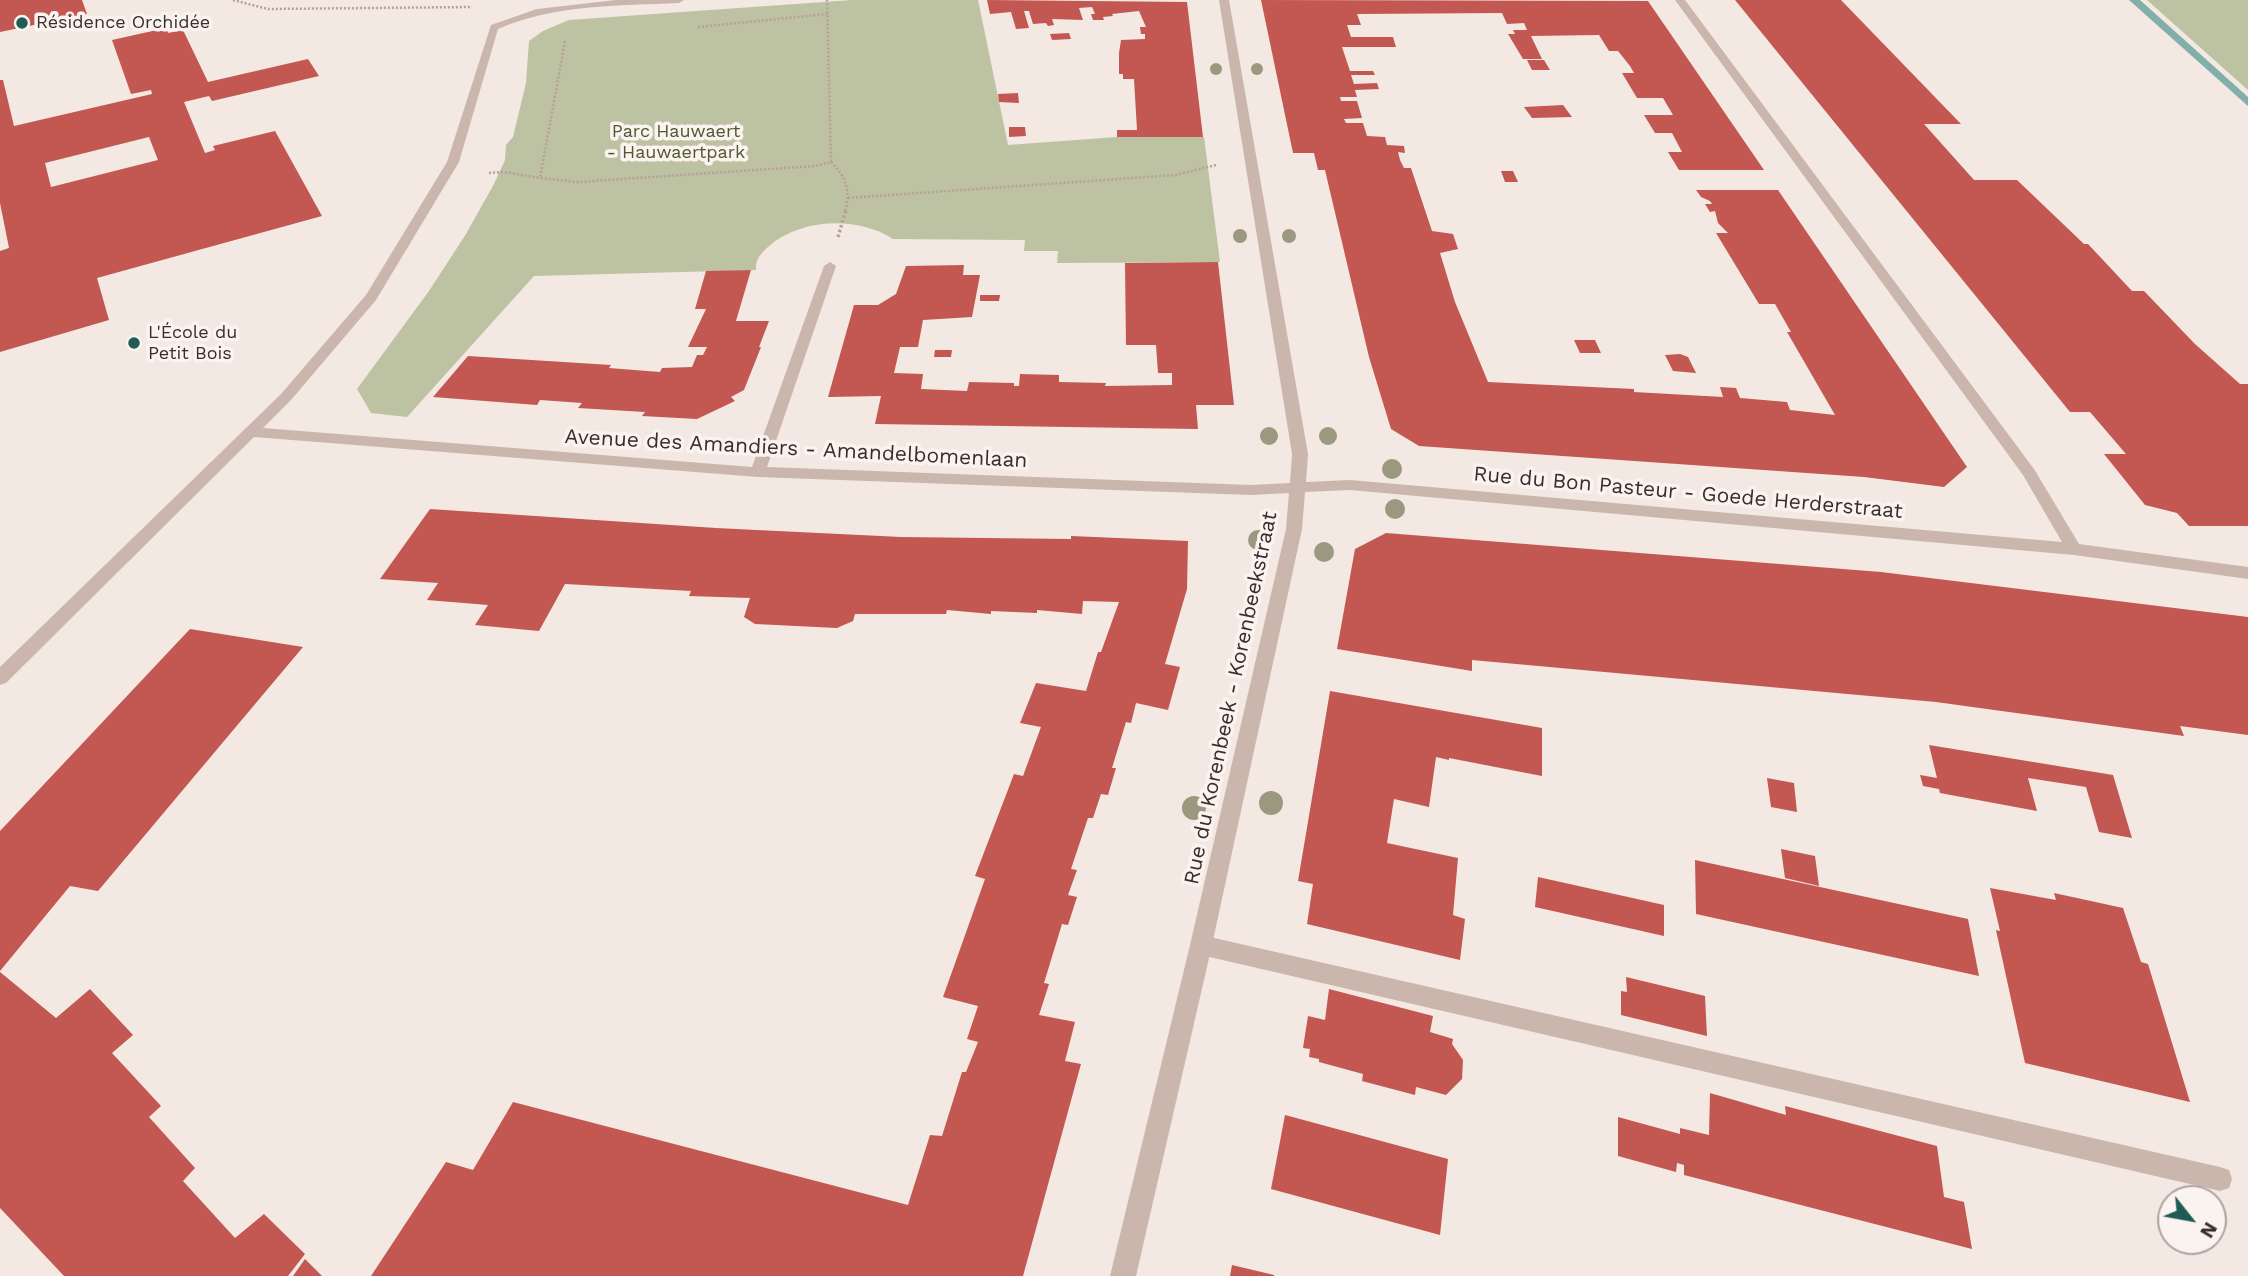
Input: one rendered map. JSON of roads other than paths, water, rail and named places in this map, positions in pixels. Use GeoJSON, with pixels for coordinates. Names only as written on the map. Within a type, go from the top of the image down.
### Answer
{"type":"FeatureCollection","features":[{"type":"Feature","properties":{"kind":"street"},"geometry":{"type":"LineString","coordinates":[[0,678],[286,397],[371,297],[453,162],[494,27],[510,18],[546,9],[679,0]]}},
{"type":"Feature","properties":{"kind":"street","name":"Rue du Korenbeek - Korenbeekstraat"},"geometry":{"type":"LineString","coordinates":[[1123,1276],[1202,945],[1294,529],[1300,454],[1224,0]]}},
{"type":"Feature","properties":{"kind":"street"},"geometry":{"type":"LineString","coordinates":[[1680,0],[2029,473],[2074,550]]}},
{"type":"Feature","properties":{"kind":"street"},"geometry":{"type":"LineString","coordinates":[[758,472],[830,267]]}},
{"type":"Feature","properties":{"kind":"street","name":"Avenue des Amandiers - Amandelbomenlaan"},"geometry":{"type":"LineString","coordinates":[[251,432],[758,472],[1251,490],[1297,488]]}},
{"type":"Feature","properties":{"kind":"street","name":"Rue du Bon Pasteur - Goede Herderstraat"},"geometry":{"type":"LineString","coordinates":[[1297,488],[1350,485],[2074,550],[2248,573]]}},
{"type":"Feature","properties":{"kind":"street"},"geometry":{"type":"LineString","coordinates":[[1202,945],[2220,1179]]}},
{"type":"Feature","properties":{"kind":"waterway"},"geometry":{"type":"LineString","coordinates":[[2134,0],[2248,103]]}},
{"type":"Feature","properties":{"kind":"place","name":"Résidence Orchidée"},"geometry":{"type":"Point","coordinates":[22,23]}},
{"type":"Feature","properties":{"kind":"place","name":"L'École du Petit Bois"},"geometry":{"type":"Point","coordinates":[134,343]}},
{"type":"Feature","properties":{"kind":"park label","name":"Parc Hauwaert - Hauwaertpark"},"geometry":{"type":"Point","coordinates":[676,142]}}]}
